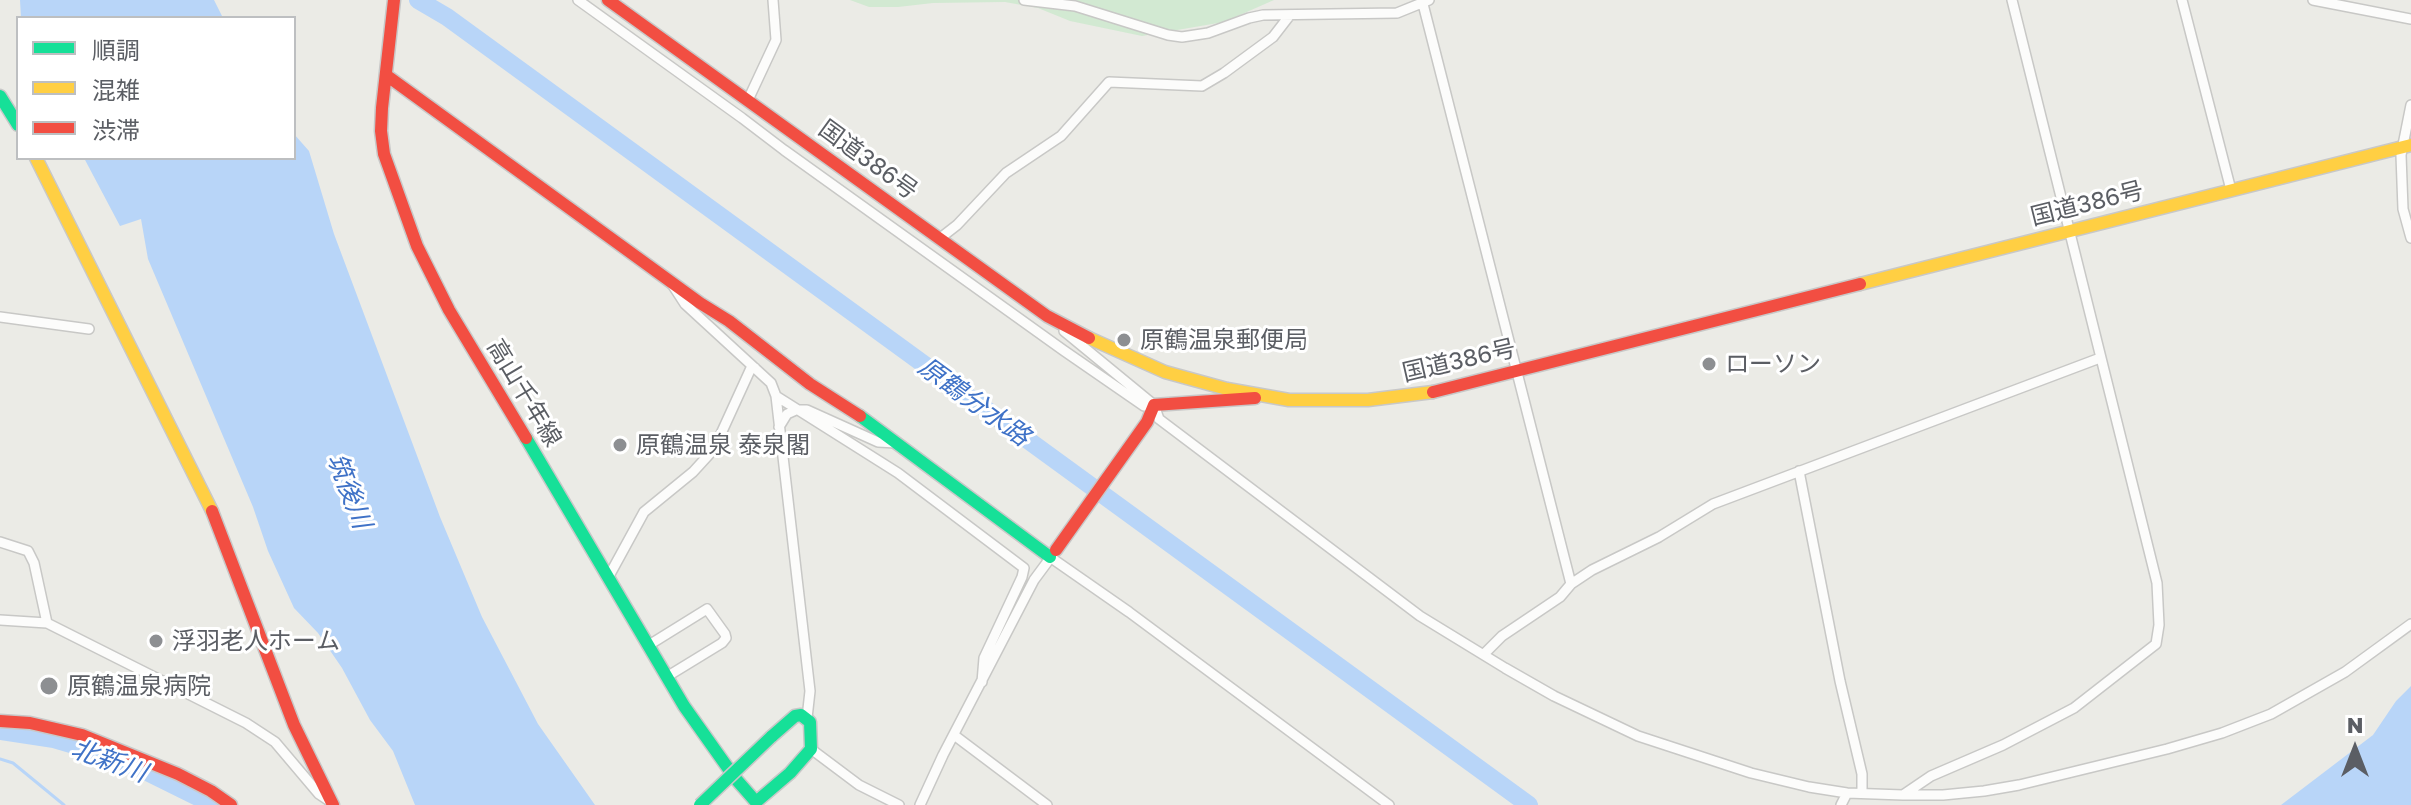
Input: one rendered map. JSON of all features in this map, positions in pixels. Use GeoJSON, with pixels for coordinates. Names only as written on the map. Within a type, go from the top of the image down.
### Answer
{"type":"FeatureCollection","features":[{"type":"Feature","properties":{"kind":"main road","name":"高山千年線"},"geometry":{"type":"LineString","coordinates":[[394,0],[381,131],[384,154],[417,246],[449,310],[684,706],[756,804],[811,749]]}},
{"type":"Feature","properties":{"kind":"main road","name":"国道386号"},"geometry":{"type":"LineString","coordinates":[[608,0],[1047,316],[1112,350],[1165,372],[1262,397],[1320,401],[1422,395],[2407,146]]}},
{"type":"Feature","properties":{"kind":"main road"},"geometry":{"type":"LineString","coordinates":[[387,70],[810,384],[842,403],[1053,554],[1147,422],[1154,405],[1262,397]]}},
{"type":"Feature","properties":{"kind":"main road"},"geometry":{"type":"LineString","coordinates":[[0,96],[16,122]]}},
{"type":"Feature","properties":{"kind":"main road"},"geometry":{"type":"LineString","coordinates":[[37,160],[215,518],[280,690],[332,804]]}},
{"type":"Feature","properties":{"kind":"main road"},"geometry":{"type":"LineString","coordinates":[[700,805],[795,716],[807,718],[812,728],[811,749]]}},
{"type":"Feature","properties":{"kind":"main road"},"geometry":{"type":"LineString","coordinates":[[0,721],[30,723],[82,735],[178,774],[231,805]]}},
{"type":"Feature","properties":{"kind":"street"},"geometry":{"type":"LineString","coordinates":[[578,0],[1074,358],[1144,406],[1154,405]]}},
{"type":"Feature","properties":{"kind":"street"},"geometry":{"type":"LineString","coordinates":[[748,100],[776,40],[773,0]]}},
{"type":"Feature","properties":{"kind":"street"},"geometry":{"type":"LineString","coordinates":[[1024,0],[1075,6],[1182,37],[1208,33],[1249,18],[1397,13],[1426,2],[1571,584]]}},
{"type":"Feature","properties":{"kind":"street"},"geometry":{"type":"LineString","coordinates":[[1903,795],[1931,776],[2003,745],[2074,708],[2156,644],[2159,625],[2157,583],[2012,0]]}},
{"type":"Feature","properties":{"kind":"street"},"geometry":{"type":"LineString","coordinates":[[2182,0],[2231,190]]}},
{"type":"Feature","properties":{"kind":"street"},"geometry":{"type":"LineString","coordinates":[[2313,0],[2411,19]]}},
{"type":"Feature","properties":{"kind":"street"},"geometry":{"type":"LineString","coordinates":[[939,239],[957,225],[1006,173],[1061,136],[1109,82],[1202,86],[1273,37],[1290,15]]}},
{"type":"Feature","properties":{"kind":"street"},"geometry":{"type":"LineString","coordinates":[[2411,105],[2403,209],[2411,238]]}},
{"type":"Feature","properties":{"kind":"street"},"geometry":{"type":"LineString","coordinates":[[670,281],[685,304],[771,383],[776,396],[810,691],[807,718]]}},
{"type":"Feature","properties":{"kind":"street"},"geometry":{"type":"LineString","coordinates":[[1047,316],[1154,405],[1159,419],[1420,616],[1505,668],[1554,696],[1638,736],[1844,799],[1862,793],[1943,795],[2019,785],[2222,733],[2271,714],[2321,686],[2378,650],[2411,624]]}},
{"type":"Feature","properties":{"kind":"street"},"geometry":{"type":"LineString","coordinates":[[0,317],[89,329]]}},
{"type":"Feature","properties":{"kind":"street"},"geometry":{"type":"LineString","coordinates":[[1484,654],[1502,636],[1560,597],[1571,584],[1592,570],[1659,537],[1713,504],[2100,358]]}},
{"type":"Feature","properties":{"kind":"street"},"geometry":{"type":"LineString","coordinates":[[609,576],[644,512],[693,472],[714,449],[751,368],[755,368]]}},
{"type":"Feature","properties":{"kind":"street"},"geometry":{"type":"LineString","coordinates":[[776,396],[895,471],[1024,568],[984,658],[982,682]]}},
{"type":"Feature","properties":{"kind":"street"},"geometry":{"type":"LineString","coordinates":[[779,427],[787,414],[796,410],[812,411],[878,442],[896,443]]}},
{"type":"Feature","properties":{"kind":"street"},"geometry":{"type":"LineString","coordinates":[[1799,471],[1840,681],[1862,774],[1862,793]]}},
{"type":"Feature","properties":{"kind":"street"},"geometry":{"type":"LineString","coordinates":[[0,542],[28,551],[34,563],[47,623]]}},
{"type":"Feature","properties":{"kind":"street"},"geometry":{"type":"LineString","coordinates":[[920,805],[1034,580],[1053,554],[1389,805]]}},
{"type":"Feature","properties":{"kind":"street"},"geometry":{"type":"LineString","coordinates":[[649,645],[707,609],[725,634],[722,643],[668,676]]}},
{"type":"Feature","properties":{"kind":"street"},"geometry":{"type":"LineString","coordinates":[[0,620],[47,623],[264,734],[289,755],[319,794],[332,804]]}},
{"type":"Feature","properties":{"kind":"street"},"geometry":{"type":"LineString","coordinates":[[954,735],[1047,805]]}},
{"type":"Feature","properties":{"kind":"street"},"geometry":{"type":"LineString","coordinates":[[811,749],[859,785],[899,805]]}},
{"type":"Feature","properties":{"kind":"green space"},"geometry":{"type":"Polygon","coordinates":[[[850,0],[1274,0],[1224,22],[1142,36],[1070,21],[1038,8],[1005,2],[869,7],[850,0]]]}},
{"type":"Feature","properties":{"kind":"water"},"geometry":{"type":"Polygon","coordinates":[[[20,0],[214,0],[222,16],[21,16],[20,0]]]}},
{"type":"Feature","properties":{"kind":"water","name":"筑後川"},"geometry":{"type":"Polygon","coordinates":[[[296,136],[309,151],[334,234],[440,517],[482,617],[538,724],[595,805],[415,805],[393,751],[370,720],[342,668],[318,633],[294,608],[148,259],[141,219],[120,226],[85,160],[296,160],[296,136]]]}},
{"type":"Feature","properties":{"kind":"water"},"geometry":{"type":"Polygon","coordinates":[[[2411,686],[2411,805],[2281,805],[2373,735],[2396,701],[2411,686]]]}},
{"type":"Feature","properties":{"kind":"waterway","name":"原鶴分水路"},"geometry":{"type":"LineString","coordinates":[[418,0],[447,17],[1529,805]]}},
{"type":"Feature","properties":{"kind":"waterway","name":"北新川"},"geometry":{"type":"LineString","coordinates":[[0,731],[54,739],[95,751],[141,769],[214,805]]}},
{"type":"Feature","properties":{"kind":"waterway"},"geometry":{"type":"LineString","coordinates":[[0,759],[13,763],[64,805]]}},
{"type":"Feature","properties":{"kind":"traffic: fast"},"geometry":{"type":"LineString","coordinates":[[0,96],[16,122]]}},
{"type":"Feature","properties":{"kind":"traffic: fast"},"geometry":{"type":"LineString","coordinates":[[860,416],[1050,557]]}},
{"type":"Feature","properties":{"kind":"traffic: fast"},"geometry":{"type":"LineString","coordinates":[[526,438],[684,706],[756,802],[790,773],[811,749],[810,722],[801,715],[795,716],[771,737]]}},
{"type":"Feature","properties":{"kind":"traffic: fast"},"geometry":{"type":"LineString","coordinates":[[700,805],[771,737]]}},
{"type":"Feature","properties":{"kind":"traffic: slow"},"geometry":{"type":"LineString","coordinates":[[1860,284],[2411,145]]}},
{"type":"Feature","properties":{"kind":"traffic: slow"},"geometry":{"type":"LineString","coordinates":[[37,160],[212,511]]}},
{"type":"Feature","properties":{"kind":"traffic: slow"},"geometry":{"type":"LineString","coordinates":[[1089,338],[1165,372],[1227,389],[1289,400],[1368,400],[1433,392]]}},
{"type":"Feature","properties":{"kind":"traffic: jam"},"geometry":{"type":"LineString","coordinates":[[394,0],[382,108],[384,154],[417,246],[449,310],[526,438]]}},
{"type":"Feature","properties":{"kind":"traffic: jam"},"geometry":{"type":"LineString","coordinates":[[608,0],[1047,316],[1089,338]]}},
{"type":"Feature","properties":{"kind":"traffic: jam"},"geometry":{"type":"LineString","coordinates":[[386,75],[729,321],[810,384],[860,416]]}},
{"type":"Feature","properties":{"kind":"traffic: jam"},"geometry":{"type":"LineString","coordinates":[[1433,392],[1860,284]]}},
{"type":"Feature","properties":{"kind":"traffic: jam"},"geometry":{"type":"LineString","coordinates":[[1056,550],[1147,422],[1154,405],[1255,398]]}},
{"type":"Feature","properties":{"kind":"traffic: jam"},"geometry":{"type":"LineString","coordinates":[[212,511],[294,725],[333,805]]}},
{"type":"Feature","properties":{"kind":"traffic: jam"},"geometry":{"type":"LineString","coordinates":[[0,721],[30,723],[82,735],[178,774],[231,805]]}},
{"type":"Feature","properties":{"kind":"place","name":"原鶴温泉郵便局"},"geometry":{"type":"Point","coordinates":[1124,340]}},
{"type":"Feature","properties":{"kind":"place","name":"ローソン"},"geometry":{"type":"Point","coordinates":[1709,364]}},
{"type":"Feature","properties":{"kind":"place","name":"原鶴温泉 泰泉閣"},"geometry":{"type":"Point","coordinates":[620,445]}},
{"type":"Feature","properties":{"kind":"place","name":"浮羽老人ホーム"},"geometry":{"type":"Point","coordinates":[156,641]}},
{"type":"Feature","properties":{"kind":"place","name":"原鶴温泉病院"},"geometry":{"type":"Point","coordinates":[49,686]}}]}
